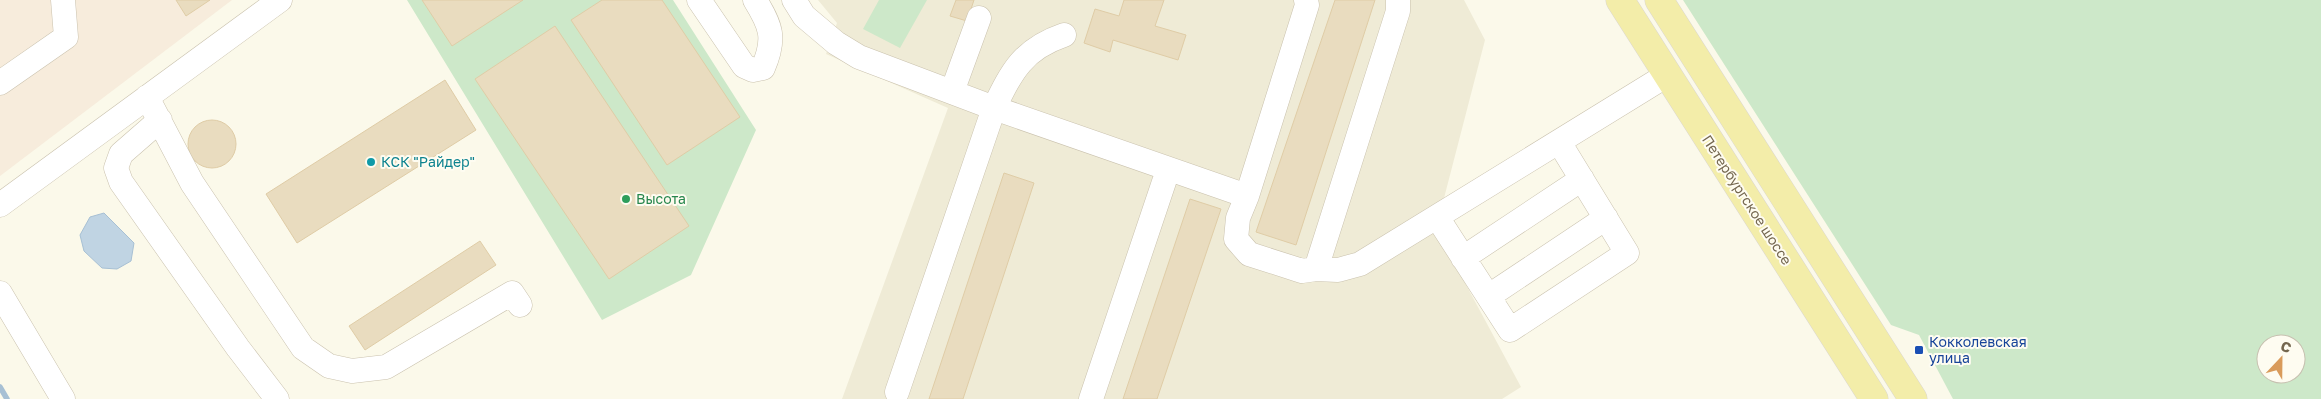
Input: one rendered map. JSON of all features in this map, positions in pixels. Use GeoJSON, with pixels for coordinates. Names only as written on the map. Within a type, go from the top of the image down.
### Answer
{"type":"FeatureCollection","features":[{"type":"Feature","properties":{"kind":"main road","name":"Петербургское шоссе"},"geometry":{"type":"LineString","coordinates":[[1620,0],[1874,399]]}},
{"type":"Feature","properties":{"kind":"main road"},"geometry":{"type":"LineString","coordinates":[[1659,0],[1913,399]]}},
{"type":"Feature","properties":{"kind":"street"},"geometry":{"type":"LineString","coordinates":[[0,83],[66,37],[63,0]]}},
{"type":"Feature","properties":{"kind":"street"},"geometry":{"type":"LineString","coordinates":[[0,205],[280,0]]}},
{"type":"Feature","properties":{"kind":"street"},"geometry":{"type":"LineString","coordinates":[[699,0],[744,66],[753,70],[764,68],[769,54],[771,35],[768,21],[755,0]]}},
{"type":"Feature","properties":{"kind":"street"},"geometry":{"type":"LineString","coordinates":[[794,0],[804,16],[836,43],[859,57],[994,108],[1247,196]]}},
{"type":"Feature","properties":{"kind":"street"},"geometry":{"type":"LineString","coordinates":[[1306,0],[1307,5],[1247,196],[1238,218],[1236,239],[1250,254],[1302,271],[1316,269],[1338,270],[1360,264],[1667,75]]}},
{"type":"Feature","properties":{"kind":"street"},"geometry":{"type":"LineString","coordinates":[[1316,269],[1398,11],[1398,0]]}},
{"type":"Feature","properties":{"kind":"street"},"geometry":{"type":"LineString","coordinates":[[952,92],[980,18]]}},
{"type":"Feature","properties":{"kind":"street"},"geometry":{"type":"LineString","coordinates":[[896,392],[994,108],[1010,74],[1024,57],[1044,42],[1064,35]]}},
{"type":"Feature","properties":{"kind":"street"},"geometry":{"type":"LineString","coordinates":[[147,97],[192,183],[303,348],[329,366],[352,371],[386,366],[512,293],[520,305]]}},
{"type":"Feature","properties":{"kind":"street"},"geometry":{"type":"LineString","coordinates":[[160,120],[120,154],[116,168],[121,182],[238,348],[277,399]]}},
{"type":"Feature","properties":{"kind":"street"},"geometry":{"type":"LineString","coordinates":[[1437,217],[1510,330],[1627,252],[1559,142]]}},
{"type":"Feature","properties":{"kind":"street"},"geometry":{"type":"LineString","coordinates":[[1091,399],[1168,170]]}},
{"type":"Feature","properties":{"kind":"street"},"geometry":{"type":"LineString","coordinates":[[1463,258],[1582,179]]}},
{"type":"Feature","properties":{"kind":"street"},"geometry":{"type":"LineString","coordinates":[[1489,296],[1606,218]]}},
{"type":"Feature","properties":{"kind":"street"},"geometry":{"type":"LineString","coordinates":[[0,293],[62,399]]}},
{"type":"Feature","properties":{"kind":"shaded area"},"geometry":{"type":"Polygon","coordinates":[[[0,0],[232,0],[0,176],[0,0]]]}},
{"type":"Feature","properties":{"kind":"shaded area"},"geometry":{"type":"Polygon","coordinates":[[[818,0],[1464,0],[1485,40],[1436,229],[1521,387],[1502,399],[842,399],[948,108],[826,54],[837,23],[818,0]]]}},
{"type":"Feature","properties":{"kind":"green space","name":"Высота"},"geometry":{"type":"Polygon","coordinates":[[[407,0],[673,0],[756,130],[691,275],[602,320],[407,0]]]}},
{"type":"Feature","properties":{"kind":"green space"},"geometry":{"type":"Polygon","coordinates":[[[879,0],[927,0],[900,48],[863,29],[879,0]]]}},
{"type":"Feature","properties":{"kind":"green space"},"geometry":{"type":"Polygon","coordinates":[[[1683,0],[2321,0],[2321,399],[1953,399],[1919,335],[1891,325],[1683,0]]]}},
{"type":"Feature","properties":{"kind":"water"},"geometry":{"type":"Polygon","coordinates":[[[104,213],[134,243],[131,261],[117,269],[102,268],[84,251],[80,235],[90,217],[104,213]]]}},
{"type":"Feature","properties":{"kind":"building"},"geometry":{"type":"Polygon","coordinates":[[[176,0],[210,0],[186,16],[176,0]]]}},
{"type":"Feature","properties":{"kind":"building"},"geometry":{"type":"Polygon","coordinates":[[[422,0],[523,0],[452,46],[422,0]]]}},
{"type":"Feature","properties":{"kind":"building"},"geometry":{"type":"Polygon","coordinates":[[[602,0],[662,0],[740,117],[667,165],[571,20],[602,0]]]}},
{"type":"Feature","properties":{"kind":"building"},"geometry":{"type":"Polygon","coordinates":[[[956,0],[974,0],[967,21],[950,16],[956,0]]]}},
{"type":"Feature","properties":{"kind":"building"},"geometry":{"type":"Polygon","coordinates":[[[1124,0],[1164,0],[1155,26],[1186,35],[1178,60],[1113,40],[1110,52],[1084,43],[1095,9],[1119,16],[1124,0]]]}},
{"type":"Feature","properties":{"kind":"building"},"geometry":{"type":"Polygon","coordinates":[[[1335,0],[1375,0],[1296,245],[1256,232],[1335,0]]]}},
{"type":"Feature","properties":{"kind":"building"},"geometry":{"type":"Polygon","coordinates":[[[555,26],[689,226],[609,279],[475,79],[555,26]]]}},
{"type":"Feature","properties":{"kind":"building","name":"КСК \"Райдер\""},"geometry":{"type":"Polygon","coordinates":[[[445,80],[476,130],[297,243],[266,194],[445,80]]]}},
{"type":"Feature","properties":{"kind":"building"},"geometry":{"type":"Polygon","coordinates":[[[212,120],[221,122],[229,127],[234,135],[236,144],[234,153],[229,161],[221,166],[212,168],[203,166],[195,161],[190,153],[188,144],[190,135],[195,127],[203,122],[212,120]]]}},
{"type":"Feature","properties":{"kind":"building"},"geometry":{"type":"Polygon","coordinates":[[[1004,173],[1034,183],[963,399],[929,399],[1004,173]]]}},
{"type":"Feature","properties":{"kind":"building"},"geometry":{"type":"Polygon","coordinates":[[[1190,199],[1221,209],[1157,399],[1123,399],[1190,199]]]}},
{"type":"Feature","properties":{"kind":"building"},"geometry":{"type":"Polygon","coordinates":[[[480,241],[496,265],[365,350],[349,326],[480,241]]]}},
{"type":"Feature","properties":{"kind":"waterway"},"geometry":{"type":"LineString","coordinates":[[0,387],[7,399]]}},
{"type":"Feature","properties":{"kind":"place","name":"КСК \"Райдер\""},"geometry":{"type":"Point","coordinates":[371,162]}},
{"type":"Feature","properties":{"kind":"place","name":"Высота"},"geometry":{"type":"Point","coordinates":[626,199]}},
{"type":"Feature","properties":{"kind":"place","name":"Кокколевская улица"},"geometry":{"type":"Point","coordinates":[1919,350]}}]}
